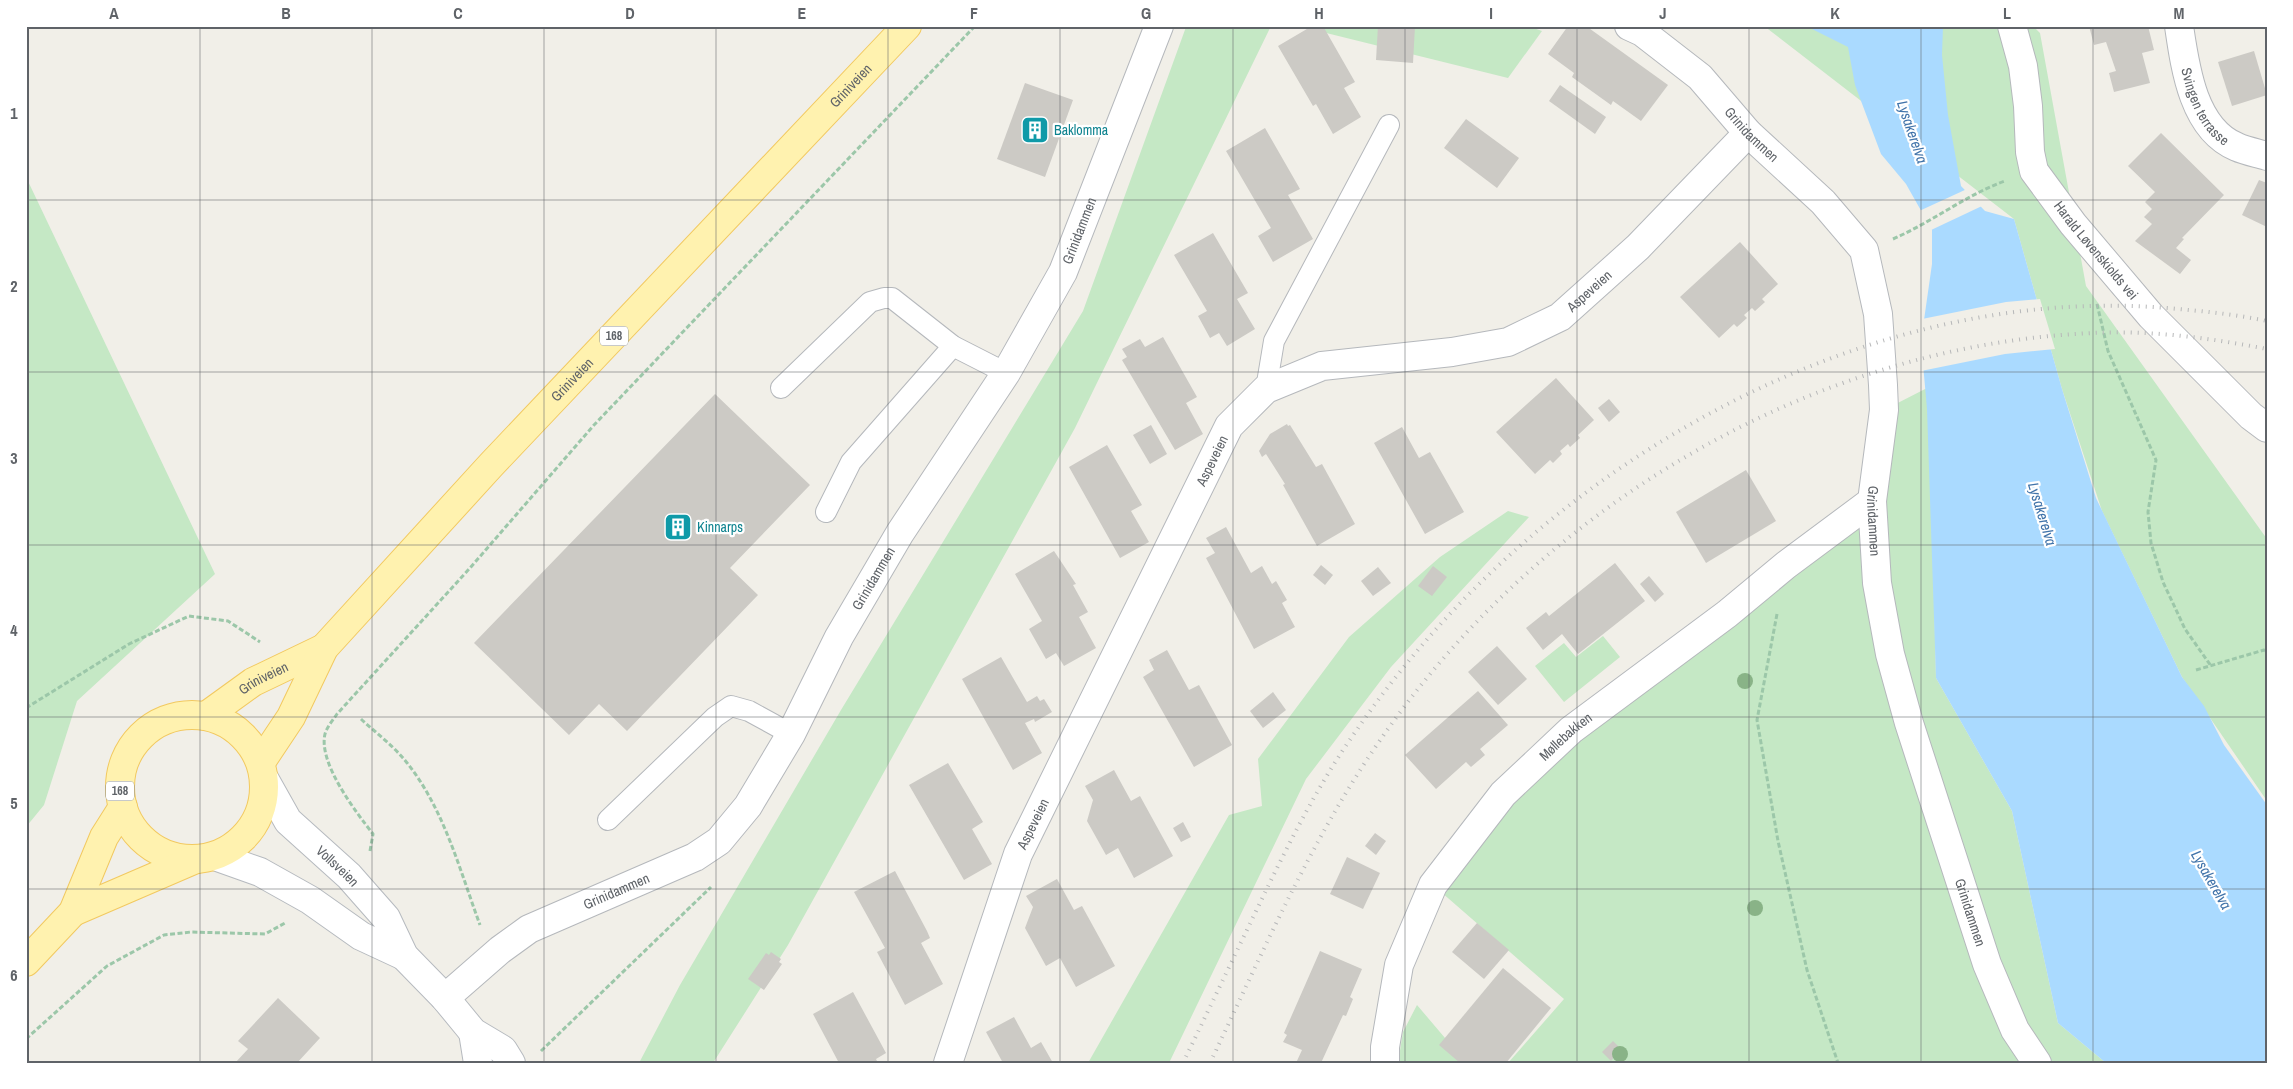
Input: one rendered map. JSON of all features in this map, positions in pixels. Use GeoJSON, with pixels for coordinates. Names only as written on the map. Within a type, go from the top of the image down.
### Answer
{"type":"FeatureCollection","features":[{"type":"Feature","properties":{"kind":"main road","name":"Griniveien"},"geometry":{"type":"LineString","coordinates":[[263,771],[324,648],[491,465],[907,26]]}},
{"type":"Feature","properties":{"kind":"main road","name":"Griniveien"},"geometry":{"type":"LineString","coordinates":[[206,716],[253,682],[324,648]]}},
{"type":"Feature","properties":{"kind":"main road","name":"168"},"geometry":{"type":"LineString","coordinates":[[73,912],[232,847],[247,834],[258,818],[264,800],[263,771],[252,745],[240,732],[224,722],[206,716],[188,715],[170,718],[153,726],[139,738],[128,753],[122,771],[120,790],[123,807],[130,825],[142,840],[158,851],[176,857],[205,858]]}},
{"type":"Feature","properties":{"kind":"main road","name":"168"},"geometry":{"type":"LineString","coordinates":[[26,962],[73,912],[104,837],[123,807]]}},
{"type":"Feature","properties":{"kind":"street","name":"Grinidammen"},"geometry":{"type":"LineString","coordinates":[[445,998],[500,950],[528,929],[666,872],[695,857],[719,841],[748,806],[791,734],[839,637],[900,533],[1006,373],[1063,272],[1159,26]]}},
{"type":"Feature","properties":{"kind":"street","name":"Grinidammen"},"geometry":{"type":"LineString","coordinates":[[1629,26],[1642,32],[1700,77],[1748,133],[1823,202],[1864,250],[1878,314],[1884,385],[1884,410],[1872,501],[1878,583],[1890,654],[1908,723],[1987,964],[2016,1030],[2037,1063]]}},
{"type":"Feature","properties":{"kind":"street","name":"Harald Løvenskiolds vei"},"geometry":{"type":"LineString","coordinates":[[2012,26],[2023,66],[2028,106],[2030,152],[2034,171],[2073,224],[2151,316],[2250,416],[2267,428]]}},
{"type":"Feature","properties":{"kind":"street","name":"Svingen terrasse"},"geometry":{"type":"LineString","coordinates":[[2179,26],[2190,82],[2200,110],[2216,133],[2236,147],[2267,156]]}},
{"type":"Feature","properties":{"kind":"street","name":"Aspeveien"},"geometry":{"type":"LineString","coordinates":[[948,1063],[1018,854],[1229,426],[1266,389],[1322,366],[1452,352],[1508,342],[1560,317],[1638,247],[1748,133]]}},
{"type":"Feature","properties":{"kind":"street","name":"Møllebakken"},"geometry":{"type":"LineString","coordinates":[[1385,1063],[1385,1047],[1399,964],[1433,885],[1503,794],[1571,730],[1728,614],[1786,564],[1872,501]]}},
{"type":"Feature","properties":{"kind":"street","name":"Vollsveien"},"geometry":{"type":"LineString","coordinates":[[263,771],[288,821],[349,876],[386,918],[404,956],[445,998],[473,1032],[523,1060]]}},
{"type":"Feature","properties":{"kind":"street","name":"Vollsveien"},"geometry":{"type":"LineString","coordinates":[[205,858],[260,872],[310,900],[361,936],[404,956]]}},
{"type":"Feature","properties":{"kind":"street"},"geometry":{"type":"LineString","coordinates":[[473,1032],[478,1063]]}},
{"type":"Feature","properties":{"kind":"lane"},"geometry":{"type":"LineString","coordinates":[[1266,389],[1274,341],[1389,125]]}},
{"type":"Feature","properties":{"kind":"lane"},"geometry":{"type":"LineString","coordinates":[[781,388],[870,302],[884,298],[892,298],[953,346],[1006,373]]}},
{"type":"Feature","properties":{"kind":"lane"},"geometry":{"type":"LineString","coordinates":[[826,512],[851,462],[953,346]]}},
{"type":"Feature","properties":{"kind":"lane"},"geometry":{"type":"LineString","coordinates":[[608,820],[715,717],[731,706],[749,711],[791,734]]}},
{"type":"Feature","properties":{"kind":"path"},"geometry":{"type":"LineString","coordinates":[[349,876],[362,864],[370,850],[373,834],[357,813],[326,758],[325,734],[337,714],[470,568],[594,425],[975,26]]}},
{"type":"Feature","properties":{"kind":"path"},"geometry":{"type":"LineString","coordinates":[[1922,226],[1990,187]]}},
{"type":"Feature","properties":{"kind":"path"},"geometry":{"type":"LineString","coordinates":[[2096,300],[2108,351],[2156,460],[2148,512],[2154,551],[2164,582],[2185,629],[2211,666]]}},
{"type":"Feature","properties":{"kind":"path"},"geometry":{"type":"LineString","coordinates":[[1777,613],[1757,720],[1778,841],[1807,970],[1838,1063]]}},
{"type":"Feature","properties":{"kind":"path"},"geometry":{"type":"LineString","coordinates":[[26,708],[129,644],[189,616],[228,621],[265,646]]}},
{"type":"Feature","properties":{"kind":"path"},"geometry":{"type":"LineString","coordinates":[[2196,670],[2264,650],[2267,653]]}},
{"type":"Feature","properties":{"kind":"path"},"geometry":{"type":"LineString","coordinates":[[361,719],[403,757],[438,811],[482,928]]}},
{"type":"Feature","properties":{"kind":"path"},"geometry":{"type":"LineString","coordinates":[[523,1060],[622,975],[722,876],[719,841]]}},
{"type":"Feature","properties":{"kind":"path"},"geometry":{"type":"LineString","coordinates":[[26,1039],[107,966],[164,935],[191,932],[265,934],[292,919],[310,900]]}},
{"type":"Feature","properties":{"kind":"green space"},"geometry":{"type":"Polygon","coordinates":[[[1271,26],[1075,428],[788,945],[713,1063],[639,1063],[680,985],[841,710],[1083,311],[1186,27],[1271,26]]]}},
{"type":"Feature","properties":{"kind":"green space"},"geometry":{"type":"Polygon","coordinates":[[[1298,26],[1528,26],[1542,31],[1508,78],[1298,26]]]}},
{"type":"Feature","properties":{"kind":"green space"},"geometry":{"type":"Polygon","coordinates":[[[1764,26],[2033,26],[2040,33],[2086,286],[2267,539],[2267,801],[2182,677],[2102,511],[2062,389],[2014,219],[1764,26]]]}},
{"type":"Feature","properties":{"kind":"green space"},"geometry":{"type":"Polygon","coordinates":[[[26,177],[215,574],[77,701],[44,805],[26,827],[26,177]]]}},
{"type":"Feature","properties":{"kind":"green space"},"geometry":{"type":"Polygon","coordinates":[[[1929,387],[1936,678],[2012,811],[2058,1023],[2106,1063],[1508,1063],[1564,999],[1433,885],[1503,794],[1872,501],[1884,410],[1929,387]]]}},
{"type":"Feature","properties":{"kind":"green space"},"geometry":{"type":"Polygon","coordinates":[[[1508,511],[1529,517],[1391,667],[1306,779],[1169,1063],[1088,1063],[1229,815],[1262,806],[1258,759],[1349,637],[1440,557],[1508,511]]]}},
{"type":"Feature","properties":{"kind":"green space"},"geometry":{"type":"Polygon","coordinates":[[[1603,636],[1620,657],[1564,702],[1535,666],[1564,643],[1576,657],[1603,636]]]}},
{"type":"Feature","properties":{"kind":"green space"},"geometry":{"type":"Polygon","coordinates":[[[1417,1005],[1445,1038],[1473,1063],[1398,1063],[1403,1032],[1417,1005]]]}},
{"type":"Feature","properties":{"kind":"water","name":"Lysakerelva"},"geometry":{"type":"Polygon","coordinates":[[[1806,26],[1943,26],[1942,55],[1948,115],[1961,186],[1985,211],[2014,219],[2062,389],[2096,498],[2182,677],[2204,706],[2224,745],[2267,805],[2267,1063],[2106,1063],[2058,1023],[2012,811],[1936,678],[1927,409],[1921,341],[1932,264],[1932,230],[1906,184],[1881,154],[1855,85],[1848,47],[1806,26]]]}},
{"type":"Feature","properties":{"kind":"pier"},"geometry":{"type":"Polygon","coordinates":[[[1967,189],[1982,206],[1929,231],[1917,212],[1967,189]]]}},
{"type":"Feature","properties":{"kind":"pier"},"geometry":{"type":"Polygon","coordinates":[[[2040,299],[2055,349],[2005,354],[1921,371],[1919,341],[1922,319],[2006,302],[2040,299]]]}},
{"type":"Feature","properties":{"kind":"building"},"geometry":{"type":"Polygon","coordinates":[[[1312,26],[1323,26],[1355,82],[1344,88],[1361,117],[1333,134],[1316,104],[1313,106],[1278,46],[1312,26]]]}},
{"type":"Feature","properties":{"kind":"building"},"geometry":{"type":"Polygon","coordinates":[[[1378,26],[1415,26],[1413,63],[1376,60],[1378,26]]]}},
{"type":"Feature","properties":{"kind":"building"},"geometry":{"type":"Polygon","coordinates":[[[1568,26],[1586,26],[1668,85],[1641,121],[1613,101],[1611,105],[1572,77],[1574,73],[1548,54],[1568,26]]]}},
{"type":"Feature","properties":{"kind":"building"},"geometry":{"type":"Polygon","coordinates":[[[2089,26],[2148,26],[2154,50],[2142,53],[2150,83],[2114,92],[2109,73],[2116,71],[2106,42],[2094,45],[2089,26]]]}},
{"type":"Feature","properties":{"kind":"building"},"geometry":{"type":"Polygon","coordinates":[[[2254,51],[2267,95],[2232,106],[2218,62],[2254,51]]]}},
{"type":"Feature","properties":{"kind":"building","name":"Baklomma"},"geometry":{"type":"Polygon","coordinates":[[[1025,83],[1073,100],[1045,177],[997,159],[1025,83]]]}},
{"type":"Feature","properties":{"kind":"building"},"geometry":{"type":"Polygon","coordinates":[[[1560,85],[1606,117],[1595,134],[1549,101],[1560,85]]]}},
{"type":"Feature","properties":{"kind":"building"},"geometry":{"type":"Polygon","coordinates":[[[1466,119],[1519,158],[1497,188],[1444,148],[1466,119]]]}},
{"type":"Feature","properties":{"kind":"building"},"geometry":{"type":"Polygon","coordinates":[[[1265,128],[1300,189],[1288,195],[1313,239],[1273,262],[1258,236],[1271,228],[1226,151],[1265,128]]]}},
{"type":"Feature","properties":{"kind":"building"},"geometry":{"type":"Polygon","coordinates":[[[2161,133],[2224,195],[2182,238],[2184,239],[2176,248],[2191,260],[2180,274],[2135,241],[2152,224],[2144,217],[2152,209],[2145,202],[2155,192],[2128,166],[2161,133]]]}},
{"type":"Feature","properties":{"kind":"building"},"geometry":{"type":"Polygon","coordinates":[[[2259,180],[2267,183],[2267,227],[2242,215],[2259,180]]]}},
{"type":"Feature","properties":{"kind":"building"},"geometry":{"type":"Polygon","coordinates":[[[1213,233],[1248,293],[1237,299],[1255,329],[1227,346],[1219,333],[1210,338],[1198,316],[1207,311],[1174,255],[1213,233]]]}},
{"type":"Feature","properties":{"kind":"building"},"geometry":{"type":"Polygon","coordinates":[[[1740,242],[1778,284],[1762,299],[1765,302],[1755,311],[1752,308],[1744,315],[1747,318],[1737,327],[1734,324],[1719,338],[1680,297],[1740,242]]]}},
{"type":"Feature","properties":{"kind":"building"},"geometry":{"type":"Polygon","coordinates":[[[1163,337],[1197,397],[1186,403],[1203,434],[1175,450],[1122,360],[1127,357],[1122,349],[1140,339],[1145,347],[1163,337]]]}},
{"type":"Feature","properties":{"kind":"building"},"geometry":{"type":"Polygon","coordinates":[[[1556,378],[1594,420],[1578,435],[1580,438],[1570,447],[1568,444],[1560,451],[1562,454],[1553,463],[1550,460],[1535,474],[1496,432],[1556,378]]]}},
{"type":"Feature","properties":{"kind":"building","name":"Kinnarps"},"geometry":{"type":"Polygon","coordinates":[[[715,394],[810,485],[730,568],[758,595],[627,731],[599,704],[569,735],[474,643],[715,394]]]}},
{"type":"Feature","properties":{"kind":"building"},"geometry":{"type":"Polygon","coordinates":[[[1609,399],[1620,412],[1609,422],[1598,408],[1609,399]]]}},
{"type":"Feature","properties":{"kind":"building"},"geometry":{"type":"Polygon","coordinates":[[[1287,424],[1288,426],[1290,425],[1316,467],[1322,464],[1355,524],[1317,546],[1283,485],[1285,484],[1266,454],[1262,457],[1259,451],[1270,434],[1287,424]]]}},
{"type":"Feature","properties":{"kind":"building"},"geometry":{"type":"Polygon","coordinates":[[[1151,425],[1167,454],[1150,464],[1133,435],[1151,425]]]}},
{"type":"Feature","properties":{"kind":"building"},"geometry":{"type":"Polygon","coordinates":[[[1402,427],[1419,458],[1430,452],[1464,512],[1425,534],[1374,443],[1402,427]]]}},
{"type":"Feature","properties":{"kind":"building"},"geometry":{"type":"Polygon","coordinates":[[[1107,445],[1142,505],[1131,511],[1149,542],[1120,558],[1069,467],[1107,445]]]}},
{"type":"Feature","properties":{"kind":"building"},"geometry":{"type":"Polygon","coordinates":[[[1746,470],[1776,521],[1706,563],[1676,512],[1746,470]]]}},
{"type":"Feature","properties":{"kind":"building"},"geometry":{"type":"Polygon","coordinates":[[[1226,527],[1251,573],[1262,566],[1272,584],[1276,581],[1287,600],[1282,603],[1295,627],[1254,649],[1206,558],[1215,553],[1206,538],[1226,527]]]}},
{"type":"Feature","properties":{"kind":"building"},"geometry":{"type":"Polygon","coordinates":[[[1054,551],[1076,584],[1073,585],[1088,612],[1079,617],[1096,648],[1064,666],[1056,653],[1046,659],[1029,629],[1042,621],[1015,574],[1054,551]]]}},
{"type":"Feature","properties":{"kind":"building"},"geometry":{"type":"Polygon","coordinates":[[[1615,563],[1645,601],[1578,654],[1562,634],[1543,650],[1526,628],[1546,612],[1549,616],[1615,563]]]}},
{"type":"Feature","properties":{"kind":"building"},"geometry":{"type":"Polygon","coordinates":[[[1321,565],[1333,575],[1325,585],[1313,575],[1321,565]]]}},
{"type":"Feature","properties":{"kind":"building"},"geometry":{"type":"Polygon","coordinates":[[[1433,566],[1447,577],[1432,596],[1418,586],[1433,566]]]}},
{"type":"Feature","properties":{"kind":"building"},"geometry":{"type":"Polygon","coordinates":[[[1378,567],[1391,583],[1373,596],[1361,581],[1378,567]]]}},
{"type":"Feature","properties":{"kind":"building"},"geometry":{"type":"Polygon","coordinates":[[[1649,576],[1664,594],[1655,602],[1640,584],[1649,576]]]}},
{"type":"Feature","properties":{"kind":"building"},"geometry":{"type":"Polygon","coordinates":[[[1497,646],[1527,679],[1498,705],[1468,672],[1497,646]]]}},
{"type":"Feature","properties":{"kind":"building"},"geometry":{"type":"Polygon","coordinates":[[[1167,650],[1189,690],[1199,685],[1232,745],[1194,767],[1143,677],[1154,670],[1149,660],[1167,650]]]}},
{"type":"Feature","properties":{"kind":"building"},"geometry":{"type":"Polygon","coordinates":[[[1001,657],[1027,702],[1037,696],[1040,701],[1044,699],[1052,712],[1035,722],[1034,719],[1025,723],[1042,753],[1013,770],[962,679],[1001,657]]]}},
{"type":"Feature","properties":{"kind":"building"},"geometry":{"type":"Polygon","coordinates":[[[1478,691],[1508,725],[1480,749],[1485,755],[1471,767],[1466,762],[1436,789],[1405,755],[1478,691]]]}},
{"type":"Feature","properties":{"kind":"building"},"geometry":{"type":"Polygon","coordinates":[[[1273,692],[1286,710],[1263,728],[1250,711],[1273,692]]]}},
{"type":"Feature","properties":{"kind":"building"},"geometry":{"type":"Polygon","coordinates":[[[948,763],[983,822],[972,829],[992,864],[964,880],[909,785],[948,763]]]}},
{"type":"Feature","properties":{"kind":"building"},"geometry":{"type":"Polygon","coordinates":[[[1114,770],[1131,801],[1140,796],[1173,856],[1134,878],[1118,848],[1106,855],[1087,821],[1093,800],[1085,786],[1114,770]]]}},
{"type":"Feature","properties":{"kind":"building"},"geometry":{"type":"Polygon","coordinates":[[[1183,822],[1191,837],[1181,842],[1173,828],[1183,822]]]}},
{"type":"Feature","properties":{"kind":"building"},"geometry":{"type":"Polygon","coordinates":[[[1375,833],[1386,841],[1376,855],[1365,846],[1375,833]]]}},
{"type":"Feature","properties":{"kind":"building"},"geometry":{"type":"Polygon","coordinates":[[[1347,857],[1380,873],[1363,909],[1330,894],[1347,857]]]}},
{"type":"Feature","properties":{"kind":"building"},"geometry":{"type":"Polygon","coordinates":[[[895,871],[930,938],[921,943],[943,984],[905,1005],[877,952],[885,948],[854,892],[895,871]]]}},
{"type":"Feature","properties":{"kind":"building"},"geometry":{"type":"Polygon","coordinates":[[[1057,879],[1074,910],[1082,906],[1115,966],[1076,987],[1060,958],[1046,966],[1025,928],[1033,907],[1026,896],[1057,879]]]}},
{"type":"Feature","properties":{"kind":"building"},"geometry":{"type":"Polygon","coordinates":[[[1477,923],[1509,950],[1484,979],[1452,952],[1477,923]]]}},
{"type":"Feature","properties":{"kind":"building"},"geometry":{"type":"Polygon","coordinates":[[[1320,951],[1362,969],[1350,997],[1353,999],[1346,1016],[1343,1015],[1321,1063],[1296,1063],[1302,1050],[1283,1042],[1287,1035],[1284,1033],[1320,951]]]}},
{"type":"Feature","properties":{"kind":"building"},"geometry":{"type":"Polygon","coordinates":[[[771,952],[781,959],[779,962],[782,964],[764,990],[748,979],[766,953],[769,955],[771,952]]]}},
{"type":"Feature","properties":{"kind":"building"},"geometry":{"type":"Polygon","coordinates":[[[1503,968],[1551,1008],[1506,1063],[1460,1063],[1439,1045],[1503,968]]]}},
{"type":"Feature","properties":{"kind":"building"},"geometry":{"type":"Polygon","coordinates":[[[853,992],[886,1053],[876,1059],[878,1063],[839,1063],[813,1014],[853,992]]]}},
{"type":"Feature","properties":{"kind":"building"},"geometry":{"type":"Polygon","coordinates":[[[278,998],[320,1038],[297,1063],[235,1063],[248,1049],[238,1041],[278,998]]]}},
{"type":"Feature","properties":{"kind":"building"},"geometry":{"type":"Polygon","coordinates":[[[1014,1017],[1031,1048],[1041,1042],[1053,1063],[1003,1063],[986,1032],[1014,1017]]]}},
{"type":"Feature","properties":{"kind":"building"},"geometry":{"type":"Polygon","coordinates":[[[1613,1041],[1621,1049],[1611,1061],[1602,1052],[1613,1041]]]}},
{"type":"Feature","properties":{"kind":"railway"},"geometry":{"type":"LineString","coordinates":[[1183,1063],[1303,817],[1328,773],[1369,712],[1412,657],[1475,588],[1545,524],[1622,467],[1705,416],[1792,374],[1883,341],[1976,318],[2071,307],[2167,308],[2267,321]]}},
{"type":"Feature","properties":{"kind":"railway"},"geometry":{"type":"LineString","coordinates":[[1210,1063],[1269,937],[1311,855],[1357,774],[1383,736],[1448,653],[1522,578],[1604,511],[1693,453],[1787,405],[1886,369],[1988,344],[2115,332],[2180,336],[2224,341],[2267,349]]}},
{"type":"Feature","properties":{"kind":"place","name":"Baklomma"},"geometry":{"type":"Point","coordinates":[1035,130]}},
{"type":"Feature","properties":{"kind":"place","name":"Kinnarps"},"geometry":{"type":"Point","coordinates":[678,527]}}]}
